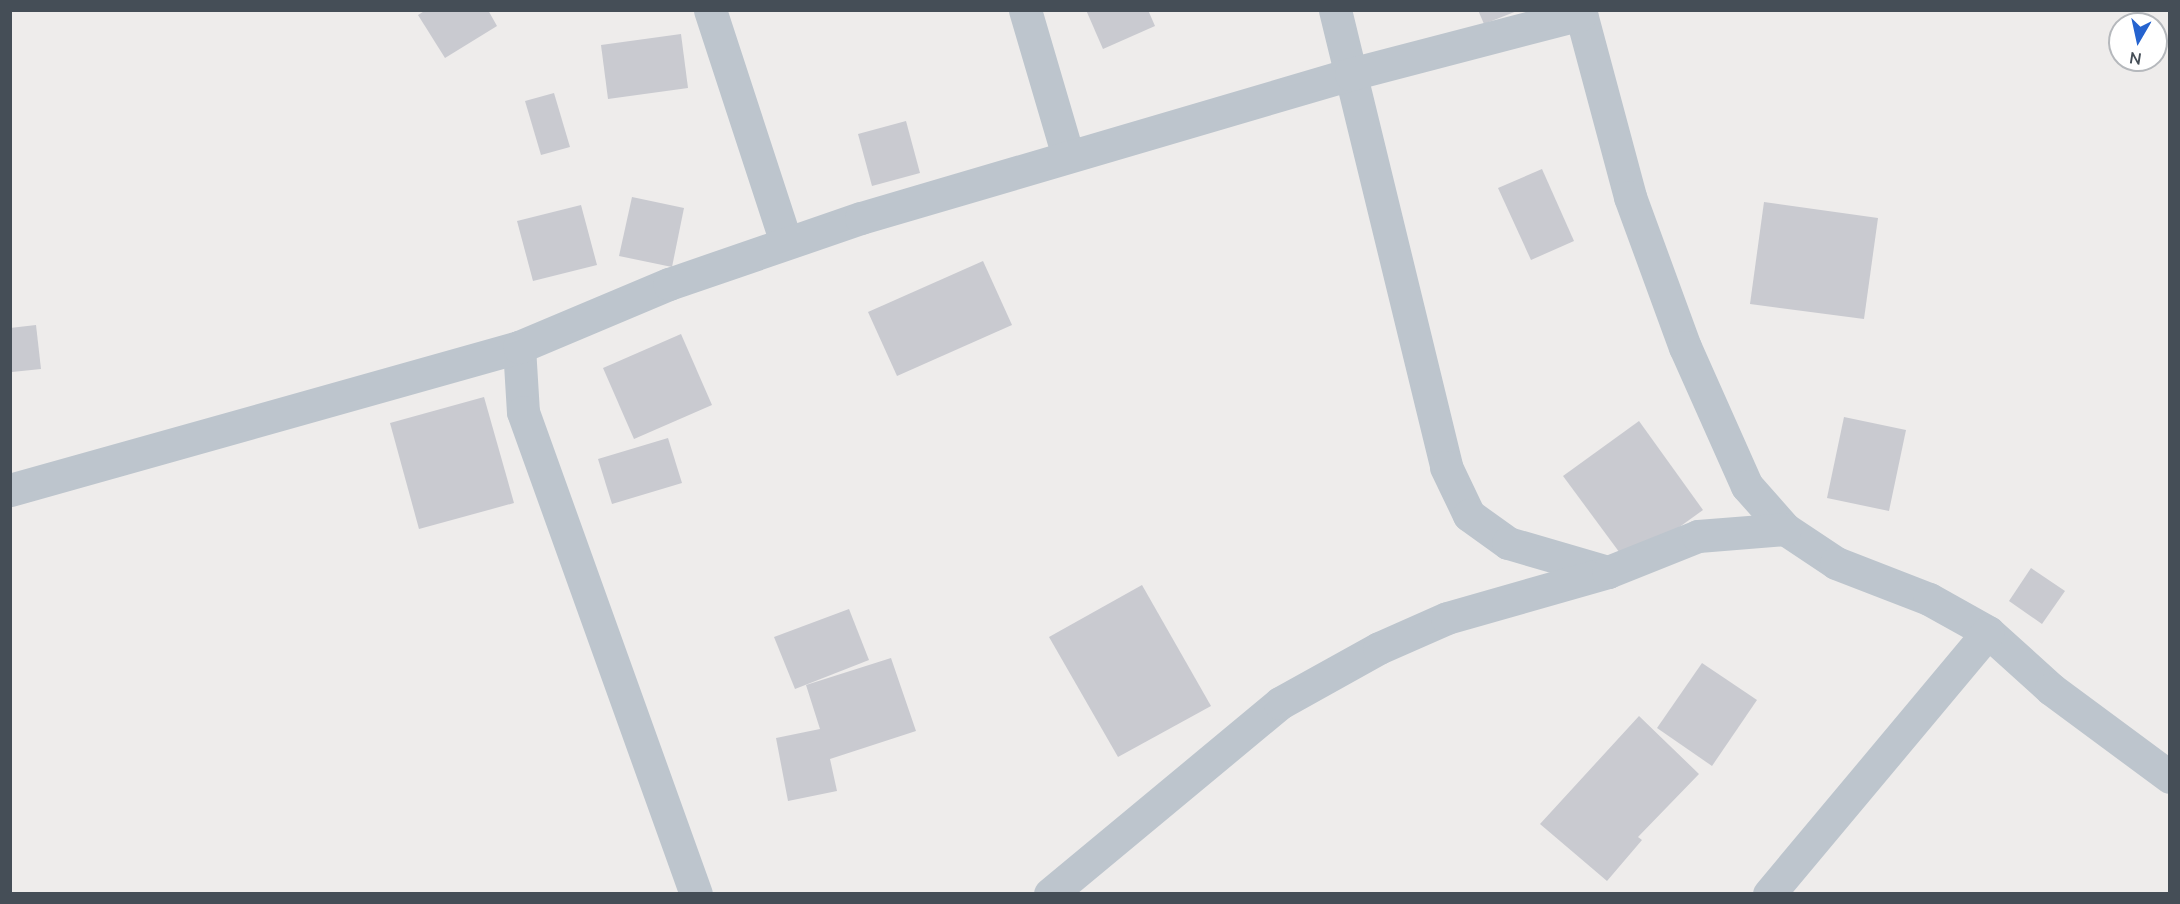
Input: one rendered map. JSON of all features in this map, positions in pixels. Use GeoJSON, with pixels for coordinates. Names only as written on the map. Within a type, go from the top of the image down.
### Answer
{"type":"FeatureCollection","features":[{"type":"Feature","properties":{"kind":"street"},"geometry":{"type":"LineString","coordinates":[[710,10],[786,242]]}},
{"type":"Feature","properties":{"kind":"street"},"geometry":{"type":"LineString","coordinates":[[1025,10],[1068,156]]}},
{"type":"Feature","properties":{"kind":"street"},"geometry":{"type":"LineString","coordinates":[[1335,10],[1393,265],[1446,467],[1469,515],[1508,543],[1608,572]]}},
{"type":"Feature","properties":{"kind":"street"},"geometry":{"type":"LineString","coordinates":[[10,490],[519,347],[786,242],[1068,156],[1581,12],[1630,197],[1685,347],[1747,486],[1785,529],[1836,563],[1929,600],[1988,632],[2051,690],[2169,777]]}},
{"type":"Feature","properties":{"kind":"street"},"geometry":{"type":"LineString","coordinates":[[519,347],[523,412],[530,435],[696,894]]}},
{"type":"Feature","properties":{"kind":"street"},"geometry":{"type":"LineString","coordinates":[[1050,894],[1280,703],[1378,648],[1447,618],[1608,572],[1698,537],[1785,529]]}},
{"type":"Feature","properties":{"kind":"street"},"geometry":{"type":"LineString","coordinates":[[1769,894],[1988,632]]}},
{"type":"Feature","properties":{"kind":"building"},"geometry":{"type":"Polygon","coordinates":[[[426,10],[488,10],[497,26],[445,58],[418,15],[426,10]]]}},
{"type":"Feature","properties":{"kind":"building"},"geometry":{"type":"Polygon","coordinates":[[[1086,10],[1148,10],[1155,26],[1103,49],[1086,10]]]}},
{"type":"Feature","properties":{"kind":"building"},"geometry":{"type":"Polygon","coordinates":[[[1478,10],[1517,10],[1517,11],[1484,24],[1478,10]]]}},
{"type":"Feature","properties":{"kind":"building"},"geometry":{"type":"Polygon","coordinates":[[[681,34],[688,88],[608,99],[601,45],[681,34]]]}},
{"type":"Feature","properties":{"kind":"building"},"geometry":{"type":"Polygon","coordinates":[[[554,93],[570,147],[541,155],[525,101],[554,93]]]}},
{"type":"Feature","properties":{"kind":"building"},"geometry":{"type":"Polygon","coordinates":[[[906,121],[920,173],[872,186],[858,134],[906,121]]]}},
{"type":"Feature","properties":{"kind":"building"},"geometry":{"type":"Polygon","coordinates":[[[1542,169],[1574,241],[1531,260],[1498,188],[1542,169]]]}},
{"type":"Feature","properties":{"kind":"building"},"geometry":{"type":"Polygon","coordinates":[[[632,197],[684,208],[672,267],[619,256],[632,197]]]}},
{"type":"Feature","properties":{"kind":"building"},"geometry":{"type":"Polygon","coordinates":[[[1764,202],[1878,218],[1864,319],[1750,304],[1764,202]]]}},
{"type":"Feature","properties":{"kind":"building"},"geometry":{"type":"Polygon","coordinates":[[[581,205],[597,265],[533,281],[517,221],[581,205]]]}},
{"type":"Feature","properties":{"kind":"building"},"geometry":{"type":"Polygon","coordinates":[[[983,261],[1012,325],[897,376],[868,312],[983,261]]]}},
{"type":"Feature","properties":{"kind":"building"},"geometry":{"type":"Polygon","coordinates":[[[36,325],[41,369],[12,372],[10,328],[36,325]]]}},
{"type":"Feature","properties":{"kind":"building"},"geometry":{"type":"Polygon","coordinates":[[[681,334],[712,405],[634,439],[603,368],[681,334]]]}},
{"type":"Feature","properties":{"kind":"building"},"geometry":{"type":"Polygon","coordinates":[[[484,397],[514,503],[419,529],[390,423],[484,397]]]}},
{"type":"Feature","properties":{"kind":"building"},"geometry":{"type":"Polygon","coordinates":[[[1844,417],[1906,430],[1889,511],[1827,498],[1844,417]]]}},
{"type":"Feature","properties":{"kind":"building"},"geometry":{"type":"Polygon","coordinates":[[[1639,421],[1703,510],[1628,564],[1563,476],[1639,421]]]}},
{"type":"Feature","properties":{"kind":"building"},"geometry":{"type":"Polygon","coordinates":[[[668,438],[682,483],[612,504],[598,459],[668,438]]]}},
{"type":"Feature","properties":{"kind":"building"},"geometry":{"type":"Polygon","coordinates":[[[2031,568],[2065,591],[2042,624],[2009,601],[2031,568]]]}},
{"type":"Feature","properties":{"kind":"building"},"geometry":{"type":"Polygon","coordinates":[[[1142,585],[1211,706],[1118,757],[1049,637],[1142,585]]]}},
{"type":"Feature","properties":{"kind":"building"},"geometry":{"type":"Polygon","coordinates":[[[849,609],[869,660],[795,689],[774,637],[849,609]]]}},
{"type":"Feature","properties":{"kind":"building"},"geometry":{"type":"Polygon","coordinates":[[[891,658],[916,731],[830,759],[837,791],[788,801],[776,738],[820,729],[806,685],[891,658]]]}},
{"type":"Feature","properties":{"kind":"building"},"geometry":{"type":"Polygon","coordinates":[[[1702,663],[1757,700],[1712,766],[1657,728],[1702,663]]]}},
{"type":"Feature","properties":{"kind":"building"},"geometry":{"type":"Polygon","coordinates":[[[1639,716],[1699,774],[1638,837],[1642,840],[1607,881],[1540,824],[1639,716]]]}}]}
